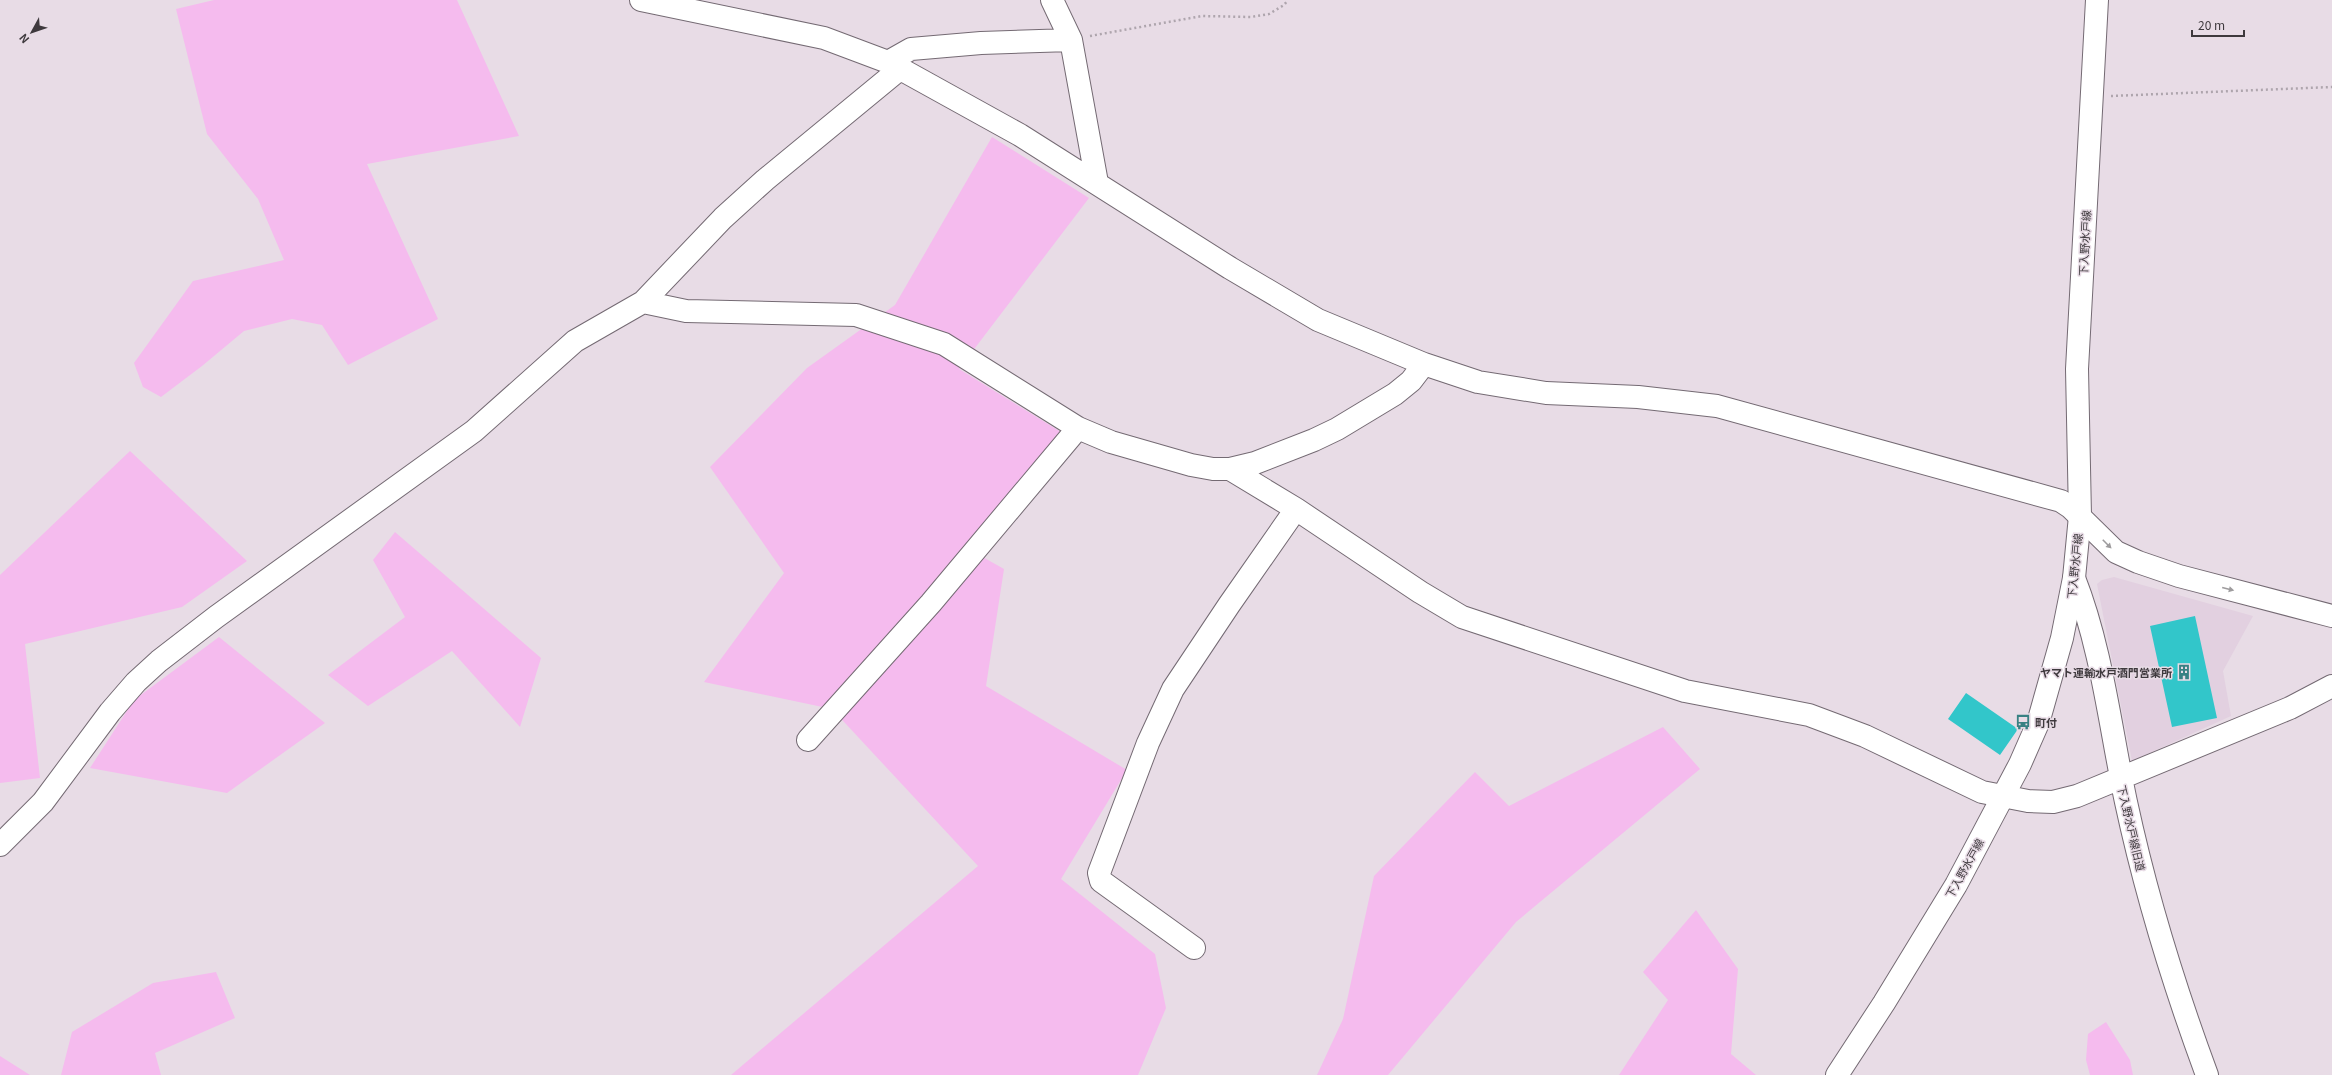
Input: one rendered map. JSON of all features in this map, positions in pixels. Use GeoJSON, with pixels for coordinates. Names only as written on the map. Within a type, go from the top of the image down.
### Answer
{"type":"FeatureCollection","features":[{"type":"Feature","properties":{"kind":"street"},"geometry":{"type":"LineString","coordinates":[[641,0],[824,38],[895,65],[1020,135],[1230,268],[1318,320],[1424,364],[1478,382],[1546,392],[1638,398],[1716,406],[2061,501],[2080,516],[2116,552],[2138,562],[2179,576],[2332,616]]}},
{"type":"Feature","properties":{"kind":"street"},"geometry":{"type":"LineString","coordinates":[[1052,0],[1071,40],[1097,184]]}},
{"type":"Feature","properties":{"kind":"street","name":"下入野水戸線"},"geometry":{"type":"LineString","coordinates":[[1837,1075],[1884,1003],[1956,885],[2020,764],[2038,723],[2060,645],[2074,578],[2080,516],[2077,368],[2093,97],[2097,0]]}},
{"type":"Feature","properties":{"kind":"street"},"geometry":{"type":"LineString","coordinates":[[0,845],[43,802],[110,712],[136,682],[159,661],[216,617],[474,431],[575,341],[643,302],[723,218],[765,180],[813,141],[912,49],[981,43],[1071,40]]}},
{"type":"Feature","properties":{"kind":"street"},"geometry":{"type":"LineString","coordinates":[[643,302],[686,311],[856,315],[944,344],[1078,428],[1111,442],[1191,465],[1230,469],[1275,456],[1337,429],[1395,394],[1411,381],[1424,364]]}},
{"type":"Feature","properties":{"kind":"street"},"geometry":{"type":"LineString","coordinates":[[808,740],[931,603],[1078,428]]}},
{"type":"Feature","properties":{"kind":"street"},"geometry":{"type":"LineString","coordinates":[[1230,469],[1296,509],[1420,592],[1462,617],[1685,691],[1809,715],[1865,736],[1982,792],[2002,796],[2028,801],[2053,802],[2077,796],[2290,708],[2332,686]]}},
{"type":"Feature","properties":{"kind":"street"},"geometry":{"type":"LineString","coordinates":[[1194,948],[1100,881],[1099,873],[1148,743],[1173,689],[1296,509]]}},
{"type":"Feature","properties":{"kind":"street","name":"下入野水戸線旧道"},"geometry":{"type":"LineString","coordinates":[[2074,578],[2090,623],[2138,857],[2170,968],[2207,1075]]}},
{"type":"Feature","properties":{"kind":"path"},"geometry":{"type":"LineString","coordinates":[[1071,40],[1202,16],[1251,17],[1269,14],[1284,5],[1288,0]]}},
{"type":"Feature","properties":{"kind":"path"},"geometry":{"type":"LineString","coordinates":[[2093,97],[2332,87]]}},
{"type":"Feature","properties":{"kind":"shaded area"},"geometry":{"type":"Polygon","coordinates":[[[214,0],[457,0],[519,136],[367,164],[438,319],[348,365],[322,325],[292,319],[244,331],[202,366],[161,397],[143,387],[134,363],[193,281],[284,260],[258,199],[207,134],[176,9],[214,0]]]}},
{"type":"Feature","properties":{"kind":"shaded area"},"geometry":{"type":"Polygon","coordinates":[[[992,137],[1089,198],[959,369],[1061,432],[965,547],[1004,569],[986,686],[1127,770],[1061,879],[1155,954],[1166,1008],[1138,1075],[731,1075],[978,866],[832,709],[704,682],[784,573],[710,467],[807,368],[895,305],[992,137]]]}},
{"type":"Feature","properties":{"kind":"shaded area"},"geometry":{"type":"Polygon","coordinates":[[[130,451],[247,561],[182,607],[25,644],[40,778],[0,783],[0,575],[130,451]]]}},
{"type":"Feature","properties":{"kind":"shaded area"},"geometry":{"type":"Polygon","coordinates":[[[395,532],[541,658],[520,727],[452,651],[368,706],[328,675],[405,617],[373,560],[395,532]]]}},
{"type":"Feature","properties":{"kind":"shaded area"},"geometry":{"type":"Polygon","coordinates":[[[2114,577],[2253,616],[2223,671],[2231,716],[2132,761],[2097,584],[2102,580],[2114,577]]]}},
{"type":"Feature","properties":{"kind":"shaded area"},"geometry":{"type":"Polygon","coordinates":[[[219,637],[325,723],[227,793],[90,768],[134,700],[219,637]]]}},
{"type":"Feature","properties":{"kind":"shaded area"},"geometry":{"type":"Polygon","coordinates":[[[1663,727],[1700,769],[1516,922],[1388,1075],[1317,1075],[1343,1019],[1374,876],[1475,772],[1509,806],[1663,727]]]}},
{"type":"Feature","properties":{"kind":"shaded area"},"geometry":{"type":"Polygon","coordinates":[[[1696,910],[1738,969],[1731,1054],[1756,1075],[1619,1075],[1668,1000],[1643,972],[1696,910]]]}},
{"type":"Feature","properties":{"kind":"shaded area"},"geometry":{"type":"Polygon","coordinates":[[[216,972],[235,1018],[155,1053],[161,1075],[61,1075],[72,1032],[153,983],[216,972]]]}},
{"type":"Feature","properties":{"kind":"shaded area"},"geometry":{"type":"Polygon","coordinates":[[[2106,1022],[2130,1060],[2133,1075],[2090,1075],[2086,1060],[2088,1034],[2106,1022]]]}},
{"type":"Feature","properties":{"kind":"shaded area"},"geometry":{"type":"Polygon","coordinates":[[[0,1056],[30,1075],[0,1075],[0,1056]]]}},
{"type":"Feature","properties":{"kind":"building","name":"ヤマト運輸水戸酒門営業所"},"geometry":{"type":"Polygon","coordinates":[[[2195,616],[2217,718],[2172,727],[2150,626],[2195,616]]]}},
{"type":"Feature","properties":{"kind":"building"},"geometry":{"type":"Polygon","coordinates":[[[1966,693],[2018,729],[2000,755],[1948,719],[1966,693]]]}},
{"type":"Feature","properties":{"kind":"place","name":"ヤマト運輸水戸酒門営業所"},"geometry":{"type":"Point","coordinates":[2184,672]}},
{"type":"Feature","properties":{"kind":"place","name":"町付"},"geometry":{"type":"Point","coordinates":[2023,722]}}]}
